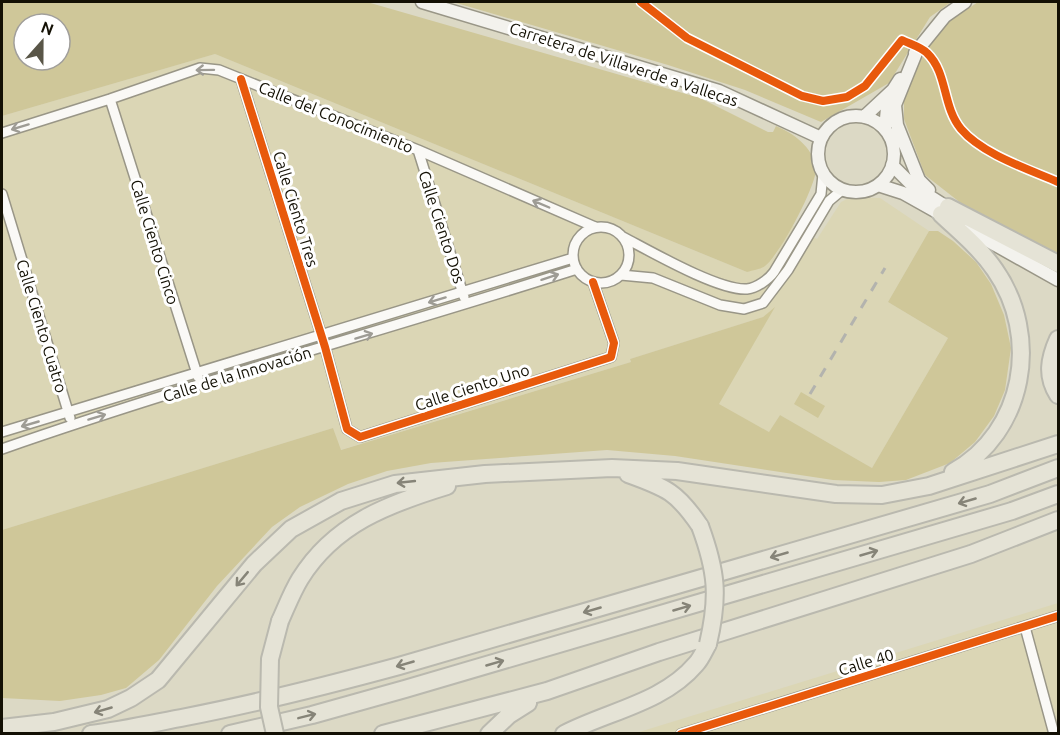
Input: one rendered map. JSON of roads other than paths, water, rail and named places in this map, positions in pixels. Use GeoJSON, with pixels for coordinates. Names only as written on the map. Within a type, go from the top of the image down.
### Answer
{"type":"FeatureCollection","features":[{"type":"Feature","properties":{"kind":"highway"},"geometry":{"type":"LineString","coordinates":[[944,210],[1059,264]]}},
{"type":"Feature","properties":{"kind":"highway"},"geometry":{"type":"LineString","coordinates":[[929,486],[967,465],[986,447],[1000,429],[1011,407],[1019,382],[1022,362],[1017,320],[1007,292],[996,271],[981,251],[944,210]]}},
{"type":"Feature","properties":{"kind":"highway"},"geometry":{"type":"LineString","coordinates":[[1059,339],[1051,355],[1049,369],[1052,385],[1059,395]]}},
{"type":"Feature","properties":{"kind":"highway"},"geometry":{"type":"LineString","coordinates":[[2,728],[54,722],[108,709],[131,698],[158,680],[254,564],[291,529],[341,501],[395,484],[485,474],[612,468],[677,471],[836,494],[882,495],[929,486],[1059,444]]}},
{"type":"Feature","properties":{"kind":"highway"},"geometry":{"type":"LineString","coordinates":[[564,734],[639,703],[673,686],[697,664],[708,644],[713,621],[715,585],[712,557],[700,526],[686,505],[663,486],[612,468]]}},
{"type":"Feature","properties":{"kind":"highway"},"geometry":{"type":"LineString","coordinates":[[91,734],[207,713],[307,691],[399,666],[990,494],[1059,468]]}},
{"type":"Feature","properties":{"kind":"highway"},"geometry":{"type":"LineString","coordinates":[[276,734],[269,707],[270,659],[280,621],[300,579],[328,544],[364,517],[405,498],[485,474]]}},
{"type":"Feature","properties":{"kind":"highway"},"geometry":{"type":"LineString","coordinates":[[230,734],[312,715],[416,686],[1012,511],[1059,494]]}},
{"type":"Feature","properties":{"kind":"highway"},"geometry":{"type":"LineString","coordinates":[[383,734],[548,691],[659,652],[962,557],[1059,520]]}},
{"type":"Feature","properties":{"kind":"highway"},"geometry":{"type":"LineString","coordinates":[[489,734],[509,715],[548,691]]}},
{"type":"Feature","properties":{"kind":"main road","name":"Carretera de Villaverde a Vallecas"},"geometry":{"type":"LineString","coordinates":[[422,2],[719,92],[821,138]]}},
{"type":"Feature","properties":{"kind":"main road"},"geometry":{"type":"LineString","coordinates":[[885,129],[887,108],[893,90],[918,48],[945,16],[965,2]]}},
{"type":"Feature","properties":{"kind":"main road"},"geometry":{"type":"LineString","coordinates":[[918,48],[895,105],[897,124],[919,180],[944,210]]}},
{"type":"Feature","properties":{"kind":"main road"},"geometry":{"type":"LineString","coordinates":[[864,117],[893,90]]}},
{"type":"Feature","properties":{"kind":"main road"},"geometry":{"type":"LineString","coordinates":[[851,116],[864,117],[876,121],[885,129],[894,152],[892,165],[887,176],[878,185],[855,192],[842,190],[823,174],[818,156],[821,138],[828,127],[839,120],[851,116]]}},
{"type":"Feature","properties":{"kind":"main road"},"geometry":{"type":"LineString","coordinates":[[892,165],[912,185],[944,210],[1059,280]]}},
{"type":"Feature","properties":{"kind":"main road"},"geometry":{"type":"LineString","coordinates":[[878,185],[944,210],[1059,273]]}},
{"type":"Feature","properties":{"kind":"street","name":"Calle del Conocimiento"},"geometry":{"type":"LineString","coordinates":[[2,132],[110,99],[200,68],[219,70],[418,150],[595,227]]}},
{"type":"Feature","properties":{"kind":"street","name":"Calle Ciento Tres"},"geometry":{"type":"LineString","coordinates":[[241,79],[325,347]]}},
{"type":"Feature","properties":{"kind":"street","name":"Calle Ciento Cinco"},"geometry":{"type":"LineString","coordinates":[[110,99],[200,385]]}},
{"type":"Feature","properties":{"kind":"street","name":"Calle Ciento Dos"},"geometry":{"type":"LineString","coordinates":[[418,150],[467,304]]}},
{"type":"Feature","properties":{"kind":"street"},"geometry":{"type":"LineString","coordinates":[[623,237],[630,252],[626,268],[621,274],[608,282],[593,282],[577,269],[573,258],[576,242],[581,235],[595,227],[611,228],[623,237],[671,262],[721,284],[748,289],[769,279],[774,272],[821,194],[823,174]]}},
{"type":"Feature","properties":{"kind":"street"},"geometry":{"type":"LineString","coordinates":[[621,274],[653,278],[720,305],[744,309],[763,303],[787,271],[829,201],[842,190]]}},
{"type":"Feature","properties":{"kind":"street","name":"Calle Ciento Cuatro"},"geometry":{"type":"LineString","coordinates":[[2,194],[72,424]]}},
{"type":"Feature","properties":{"kind":"street","name":"Calle de la Innovación"},"geometry":{"type":"LineString","coordinates":[[2,432],[573,258]]}},
{"type":"Feature","properties":{"kind":"street","name":"Calle de la Innovación"},"geometry":{"type":"LineString","coordinates":[[2,449],[72,424],[577,269]]}},
{"type":"Feature","properties":{"kind":"street","name":"Calle Ciento Uno"},"geometry":{"type":"LineString","coordinates":[[325,347],[347,429],[360,437],[611,357],[614,344],[593,282]]}},
{"type":"Feature","properties":{"kind":"street","name":"Calle 40"},"geometry":{"type":"LineString","coordinates":[[681,734],[1059,615]]}},
{"type":"Feature","properties":{"kind":"street"},"geometry":{"type":"LineString","coordinates":[[1025,627],[1054,734]]}},
{"type":"Feature","properties":{"kind":"railway"},"geometry":{"type":"LineString","coordinates":[[810,394],[885,268]]}}]}
